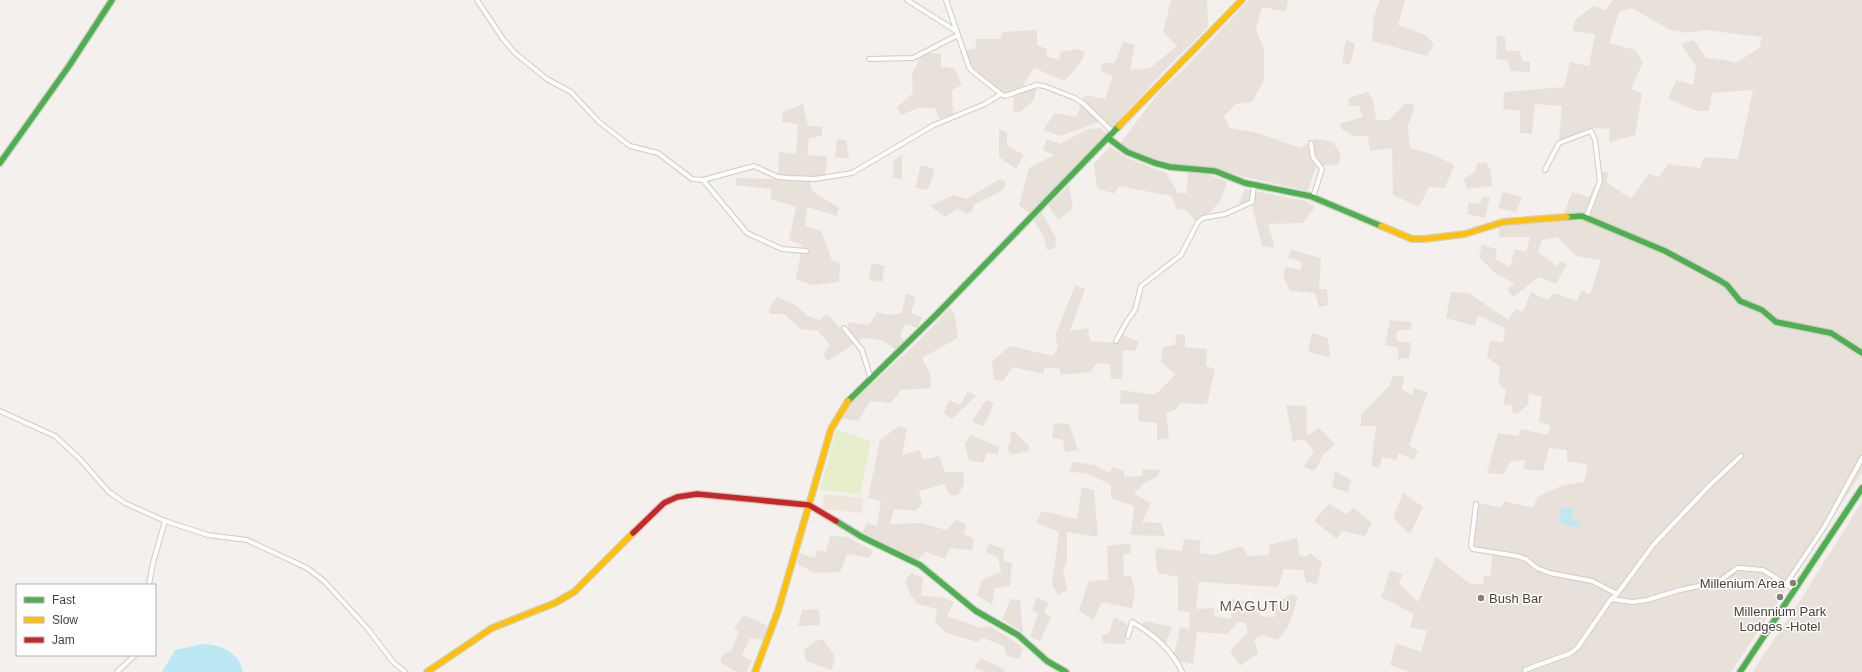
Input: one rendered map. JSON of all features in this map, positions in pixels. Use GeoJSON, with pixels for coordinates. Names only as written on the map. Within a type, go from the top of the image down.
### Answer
{"type":"FeatureCollection","features":[{"type":"Feature","properties":{"kind":"main road"},"geometry":{"type":"LineString","coordinates":[[0,163],[69,66],[112,0]]}},
{"type":"Feature","properties":{"kind":"main road"},"geometry":{"type":"LineString","coordinates":[[755,672],[778,611],[835,420],[849,400],[937,314],[1242,0]]}},
{"type":"Feature","properties":{"kind":"main road"},"geometry":{"type":"LineString","coordinates":[[1108,138],[1127,152],[1155,163],[1170,167],[1215,171],[1236,180],[1313,197],[1412,239],[1464,234],[1511,221],[1575,216],[1586,218],[1665,251],[1719,280],[1727,285],[1740,301],[1762,310],[1776,322],[1831,333],[1862,353]]}},
{"type":"Feature","properties":{"kind":"main road"},"geometry":{"type":"LineString","coordinates":[[1740,672],[1862,488]]}},
{"type":"Feature","properties":{"kind":"main road"},"geometry":{"type":"LineString","coordinates":[[427,672],[492,628],[555,603],[574,592],[659,506],[670,498],[681,494],[697,494],[809,505],[862,537],[920,565],[976,611],[1018,635],[1047,661],[1066,672]]}},
{"type":"Feature","properties":{"kind":"street"},"geometry":{"type":"LineString","coordinates":[[476,0],[515,53],[547,79],[571,92],[603,125],[630,146],[658,153],[692,180],[703,180],[754,166],[778,177],[790,178],[815,179],[852,173],[934,125],[985,104],[1000,94]]}},
{"type":"Feature","properties":{"kind":"street"},"geometry":{"type":"LineString","coordinates":[[907,0],[957,33]]}},
{"type":"Feature","properties":{"kind":"street"},"geometry":{"type":"LineString","coordinates":[[946,0],[972,71],[1000,94],[1010,95],[1032,86],[1044,86],[1075,98],[1084,104],[1113,132]]}},
{"type":"Feature","properties":{"kind":"street"},"geometry":{"type":"LineString","coordinates":[[869,60],[913,58],[957,33]]}},
{"type":"Feature","properties":{"kind":"street"},"geometry":{"type":"LineString","coordinates":[[1545,170],[1559,143],[1591,131],[1595,140],[1600,181],[1586,218]]}},
{"type":"Feature","properties":{"kind":"street"},"geometry":{"type":"LineString","coordinates":[[1311,143],[1313,157],[1322,169],[1313,197]]}},
{"type":"Feature","properties":{"kind":"street"},"geometry":{"type":"LineString","coordinates":[[703,180],[747,233],[782,249],[806,251]]}},
{"type":"Feature","properties":{"kind":"street"},"geometry":{"type":"LineString","coordinates":[[1116,341],[1135,310],[1141,286],[1181,255],[1198,222],[1203,218],[1225,214],[1252,202],[1254,184]]}},
{"type":"Feature","properties":{"kind":"street"},"geometry":{"type":"LineString","coordinates":[[844,328],[862,350],[871,379]]}},
{"type":"Feature","properties":{"kind":"street"},"geometry":{"type":"LineString","coordinates":[[0,411],[54,436],[79,458],[113,495],[125,503],[208,535],[247,540],[308,568],[324,581],[368,629],[393,662],[404,672]]}},
{"type":"Feature","properties":{"kind":"street"},"geometry":{"type":"LineString","coordinates":[[1525,670],[1572,652],[1578,647],[1611,599],[1617,594],[1654,544],[1710,485],[1741,456]]}},
{"type":"Feature","properties":{"kind":"street"},"geometry":{"type":"LineString","coordinates":[[1786,584],[1825,526],[1862,458]]}},
{"type":"Feature","properties":{"kind":"street"},"geometry":{"type":"LineString","coordinates":[[1476,504],[1471,546],[1473,549],[1518,556],[1526,559],[1537,568],[1550,573],[1592,581],[1617,594]]}},
{"type":"Feature","properties":{"kind":"street"},"geometry":{"type":"LineString","coordinates":[[149,584],[153,562],[166,520]]}},
{"type":"Feature","properties":{"kind":"street"},"geometry":{"type":"LineString","coordinates":[[1611,599],[1633,602],[1647,600],[1680,590],[1718,582],[1737,568],[1763,570],[1795,590]]}},
{"type":"Feature","properties":{"kind":"street"},"geometry":{"type":"LineString","coordinates":[[1128,636],[1132,622],[1146,630],[1177,660],[1182,672]]}},
{"type":"Feature","properties":{"kind":"street"},"geometry":{"type":"LineString","coordinates":[[117,672],[134,656]]}},
{"type":"Feature","properties":{"kind":"shaded area"},"geometry":{"type":"Polygon","coordinates":[[[1171,0],[1207,0],[1208,27],[1162,73],[1113,127],[1099,122],[1060,136],[1043,130],[1055,113],[1076,117],[1085,95],[1105,99],[1113,76],[1101,71],[1103,63],[1115,63],[1123,42],[1135,45],[1130,70],[1150,68],[1177,46],[1163,32],[1171,0]]]}},
{"type":"Feature","properties":{"kind":"shaded area"},"geometry":{"type":"Polygon","coordinates":[[[1249,0],[1288,0],[1286,12],[1262,7],[1256,30],[1264,49],[1264,80],[1252,102],[1236,104],[1224,116],[1230,128],[1258,133],[1300,148],[1316,139],[1333,142],[1341,155],[1339,164],[1316,167],[1308,191],[1197,166],[1174,166],[1152,161],[1119,145],[1159,92],[1183,70],[1249,0]]]}},
{"type":"Feature","properties":{"kind":"shaded area"},"geometry":{"type":"Polygon","coordinates":[[[1380,0],[1405,0],[1398,25],[1427,36],[1434,45],[1427,56],[1372,41],[1374,17],[1380,0]]]}},
{"type":"Feature","properties":{"kind":"shaded area"},"geometry":{"type":"Polygon","coordinates":[[[1613,0],[1862,0],[1862,472],[1815,546],[1731,672],[1410,672],[1390,665],[1396,643],[1421,652],[1427,631],[1410,627],[1414,614],[1381,597],[1390,571],[1403,574],[1399,583],[1418,602],[1436,557],[1470,584],[1483,584],[1484,576],[1491,576],[1492,553],[1470,550],[1474,502],[1501,508],[1504,501],[1533,508],[1537,497],[1563,485],[1584,482],[1588,465],[1567,461],[1567,450],[1549,448],[1543,471],[1524,469],[1525,460],[1510,462],[1504,474],[1487,473],[1498,433],[1518,436],[1521,429],[1548,435],[1551,426],[1539,422],[1542,397],[1529,393],[1528,404],[1520,412],[1513,414],[1512,406],[1503,404],[1506,391],[1499,384],[1500,367],[1487,357],[1490,341],[1503,342],[1505,328],[1478,315],[1475,326],[1446,318],[1451,292],[1469,293],[1508,320],[1516,309],[1523,312],[1531,292],[1547,300],[1554,293],[1577,301],[1582,290],[1590,295],[1601,260],[1576,256],[1557,237],[1542,240],[1538,252],[1557,266],[1561,261],[1567,264],[1556,284],[1539,277],[1513,297],[1507,290],[1514,283],[1496,274],[1479,257],[1482,245],[1497,249],[1495,259],[1510,267],[1515,249],[1526,252],[1530,237],[1499,237],[1499,227],[1562,218],[1572,192],[1589,197],[1601,171],[1609,173],[1606,182],[1631,199],[1649,174],[1659,177],[1668,164],[1700,168],[1704,157],[1738,159],[1753,90],[1712,93],[1709,111],[1697,111],[1668,99],[1676,80],[1693,85],[1696,66],[1681,44],[1694,40],[1706,58],[1726,60],[1736,63],[1759,48],[1762,37],[1704,30],[1688,33],[1670,30],[1632,8],[1619,12],[1609,43],[1635,50],[1643,62],[1631,89],[1642,93],[1635,135],[1609,142],[1610,129],[1590,128],[1569,139],[1559,139],[1562,106],[1535,104],[1532,134],[1520,133],[1520,111],[1503,109],[1504,92],[1564,87],[1570,62],[1589,66],[1595,34],[1572,31],[1576,19],[1594,6],[1606,10],[1613,0]]]}},
{"type":"Feature","properties":{"kind":"shaded area"},"geometry":{"type":"Polygon","coordinates":[[[1037,30],[1037,45],[1047,49],[1046,56],[1059,60],[1060,52],[1077,49],[1085,52],[1082,60],[1065,81],[1034,68],[1023,85],[1036,89],[1034,100],[1019,113],[1013,112],[1014,97],[996,92],[989,81],[976,72],[966,60],[963,51],[975,49],[977,39],[1000,39],[1003,32],[1037,30]]]}},
{"type":"Feature","properties":{"kind":"shaded area"},"geometry":{"type":"Polygon","coordinates":[[[1497,36],[1505,37],[1506,51],[1520,51],[1522,61],[1530,62],[1530,72],[1511,71],[1508,60],[1496,59],[1497,36]]]}},
{"type":"Feature","properties":{"kind":"shaded area"},"geometry":{"type":"Polygon","coordinates":[[[1346,39],[1355,44],[1350,65],[1342,63],[1346,39]]]}},
{"type":"Feature","properties":{"kind":"shaded area"},"geometry":{"type":"Polygon","coordinates":[[[924,52],[941,54],[941,67],[954,68],[962,85],[952,90],[953,115],[939,118],[935,108],[918,108],[901,115],[897,107],[913,93],[912,73],[924,52]]]}},
{"type":"Feature","properties":{"kind":"shaded area"},"geometry":{"type":"Polygon","coordinates":[[[1368,92],[1373,99],[1376,120],[1389,120],[1406,103],[1415,105],[1408,126],[1410,148],[1432,154],[1454,165],[1445,188],[1429,187],[1419,207],[1393,195],[1392,148],[1370,151],[1368,136],[1353,136],[1342,129],[1340,124],[1363,117],[1359,106],[1349,106],[1348,98],[1368,92]]]}},
{"type":"Feature","properties":{"kind":"shaded area"},"geometry":{"type":"Polygon","coordinates":[[[803,104],[808,126],[822,127],[822,136],[809,138],[807,155],[827,156],[825,176],[809,179],[812,191],[839,208],[837,216],[807,207],[805,226],[821,231],[832,260],[840,264],[839,282],[813,285],[796,280],[802,245],[789,240],[796,207],[771,199],[771,189],[735,185],[737,178],[778,179],[779,152],[796,154],[798,124],[782,122],[783,112],[803,104]]]}},
{"type":"Feature","properties":{"kind":"shaded area"},"geometry":{"type":"Polygon","coordinates":[[[1101,128],[1109,136],[1074,168],[1030,215],[1019,205],[1029,168],[1054,155],[1043,150],[1047,139],[1060,144],[1088,129],[1101,128]]]}},
{"type":"Feature","properties":{"kind":"shaded area"},"geometry":{"type":"Polygon","coordinates":[[[999,130],[1007,132],[1007,146],[1024,155],[1016,169],[999,157],[999,130]]]}},
{"type":"Feature","properties":{"kind":"shaded area"},"geometry":{"type":"Polygon","coordinates":[[[837,139],[846,140],[849,159],[835,157],[837,139]]]}},
{"type":"Feature","properties":{"kind":"shaded area"},"geometry":{"type":"Polygon","coordinates":[[[1110,147],[1127,158],[1166,173],[1178,193],[1187,193],[1188,173],[1207,174],[1227,182],[1221,200],[1211,211],[1196,222],[1186,210],[1177,209],[1171,196],[1119,186],[1114,194],[1097,188],[1094,164],[1110,147]]]}},
{"type":"Feature","properties":{"kind":"shaded area"},"geometry":{"type":"Polygon","coordinates":[[[902,155],[902,179],[893,178],[894,160],[902,155]]]}},
{"type":"Feature","properties":{"kind":"shaded area"},"geometry":{"type":"Polygon","coordinates":[[[1486,162],[1490,169],[1492,186],[1467,189],[1464,179],[1475,172],[1477,163],[1486,162]]]}},
{"type":"Feature","properties":{"kind":"shaded area"},"geometry":{"type":"Polygon","coordinates":[[[921,165],[935,169],[928,190],[915,188],[921,165]]]}},
{"type":"Feature","properties":{"kind":"shaded area"},"geometry":{"type":"Polygon","coordinates":[[[1000,179],[1006,182],[1003,190],[975,204],[971,212],[966,214],[958,208],[945,217],[930,206],[954,195],[967,199],[1000,179]]]}},
{"type":"Feature","properties":{"kind":"shaded area"},"geometry":{"type":"Polygon","coordinates":[[[1069,186],[1073,208],[1058,220],[1048,205],[1069,186]]]}},
{"type":"Feature","properties":{"kind":"shaded area"},"geometry":{"type":"Polygon","coordinates":[[[1245,189],[1305,201],[1315,207],[1303,223],[1268,224],[1274,244],[1273,248],[1262,246],[1252,206],[1239,203],[1245,189]]]}},
{"type":"Feature","properties":{"kind":"shaded area"},"geometry":{"type":"Polygon","coordinates":[[[1503,192],[1522,197],[1516,212],[1498,208],[1503,192]]]}},
{"type":"Feature","properties":{"kind":"shaded area"},"geometry":{"type":"Polygon","coordinates":[[[1483,197],[1490,197],[1485,218],[1467,214],[1469,202],[1480,204],[1483,197]]]}},
{"type":"Feature","properties":{"kind":"shaded area"},"geometry":{"type":"Polygon","coordinates":[[[1041,211],[1056,238],[1055,248],[1047,250],[1043,235],[1034,221],[1041,211]]]}},
{"type":"Feature","properties":{"kind":"shaded area"},"geometry":{"type":"Polygon","coordinates":[[[1291,250],[1321,258],[1319,289],[1327,289],[1328,305],[1319,307],[1315,293],[1290,291],[1283,276],[1286,267],[1301,270],[1302,262],[1288,258],[1291,250]]]}},
{"type":"Feature","properties":{"kind":"shaded area"},"geometry":{"type":"Polygon","coordinates":[[[872,263],[885,266],[882,282],[869,280],[872,263]]]}},
{"type":"Feature","properties":{"kind":"shaded area"},"geometry":{"type":"Polygon","coordinates":[[[1075,285],[1085,289],[1070,331],[1088,328],[1090,341],[1116,343],[1122,334],[1139,342],[1135,351],[1123,350],[1122,379],[1111,379],[1110,364],[1097,363],[1090,372],[1061,375],[1059,368],[1045,368],[1043,374],[1013,367],[1003,381],[994,380],[992,361],[1010,346],[1053,356],[1058,347],[1055,336],[1075,285]]]}},
{"type":"Feature","properties":{"kind":"shaded area"},"geometry":{"type":"Polygon","coordinates":[[[906,294],[916,297],[911,313],[922,317],[918,328],[905,324],[900,336],[907,343],[898,351],[882,340],[863,338],[828,361],[823,355],[830,345],[818,331],[801,329],[784,314],[770,314],[769,308],[777,297],[797,306],[807,316],[820,320],[827,314],[845,334],[849,322],[869,325],[877,312],[889,315],[902,313],[906,294]]]}},
{"type":"Feature","properties":{"kind":"shaded area"},"geometry":{"type":"Polygon","coordinates":[[[950,308],[955,315],[958,338],[922,358],[930,373],[931,388],[901,390],[891,403],[870,401],[858,421],[839,418],[853,401],[918,342],[950,308]]]}},
{"type":"Feature","properties":{"kind":"shaded area"},"geometry":{"type":"Polygon","coordinates":[[[1390,320],[1411,322],[1412,329],[1397,331],[1397,341],[1411,343],[1409,358],[1398,359],[1398,348],[1385,345],[1390,320]]]}},
{"type":"Feature","properties":{"kind":"shaded area"},"geometry":{"type":"Polygon","coordinates":[[[1312,333],[1328,338],[1330,357],[1308,352],[1312,333]]]}},
{"type":"Feature","properties":{"kind":"shaded area"},"geometry":{"type":"Polygon","coordinates":[[[1177,334],[1185,335],[1185,347],[1207,349],[1206,366],[1215,369],[1207,404],[1180,403],[1175,410],[1166,413],[1169,438],[1157,440],[1157,423],[1138,421],[1139,404],[1120,404],[1121,390],[1155,395],[1176,374],[1161,362],[1163,347],[1175,345],[1177,334]]]}},
{"type":"Feature","properties":{"kind":"shaded area"},"geometry":{"type":"Polygon","coordinates":[[[1393,376],[1404,376],[1402,389],[1412,396],[1414,388],[1428,392],[1409,445],[1418,451],[1414,460],[1398,453],[1397,460],[1382,457],[1379,468],[1371,466],[1376,426],[1361,426],[1361,415],[1389,386],[1393,376]]]}},
{"type":"Feature","properties":{"kind":"shaded area"},"geometry":{"type":"Polygon","coordinates":[[[968,391],[976,396],[952,419],[944,413],[949,400],[960,405],[968,391]]]}},
{"type":"Feature","properties":{"kind":"shaded area"},"geometry":{"type":"Polygon","coordinates":[[[986,400],[994,403],[983,426],[972,422],[986,400]]]}},
{"type":"Feature","properties":{"kind":"shaded area"},"geometry":{"type":"Polygon","coordinates":[[[1286,405],[1306,406],[1307,436],[1319,428],[1335,444],[1323,455],[1315,471],[1304,467],[1314,451],[1304,439],[1293,442],[1286,405]]]}},
{"type":"Feature","properties":{"kind":"shaded area"},"geometry":{"type":"Polygon","coordinates":[[[1054,423],[1069,424],[1078,450],[1065,452],[1063,440],[1052,438],[1054,423]]]}},
{"type":"Feature","properties":{"kind":"shaded area"},"geometry":{"type":"Polygon","coordinates":[[[899,426],[907,429],[902,455],[920,450],[923,460],[939,456],[945,472],[963,472],[964,484],[958,495],[949,495],[945,484],[919,491],[922,504],[916,511],[894,509],[890,524],[921,523],[946,530],[956,520],[966,524],[964,534],[974,539],[972,550],[950,548],[945,559],[926,552],[917,560],[862,534],[867,523],[877,526],[881,501],[868,498],[880,440],[899,426]]]}},
{"type":"Feature","properties":{"kind":"shaded area"},"geometry":{"type":"Polygon","coordinates":[[[1010,432],[1015,432],[1029,446],[1028,451],[1012,455],[1007,449],[1011,441],[1010,432]]]}},
{"type":"Feature","properties":{"kind":"shaded area"},"geometry":{"type":"Polygon","coordinates":[[[971,435],[999,447],[998,454],[987,453],[983,463],[969,460],[965,444],[971,435]]]}},
{"type":"Feature","properties":{"kind":"shaded area"},"geometry":{"type":"Polygon","coordinates":[[[1073,462],[1095,465],[1108,473],[1114,467],[1124,471],[1124,477],[1142,476],[1143,469],[1160,470],[1158,476],[1143,484],[1134,494],[1151,503],[1142,522],[1161,523],[1165,536],[1131,535],[1134,506],[1111,498],[1111,485],[1086,473],[1069,472],[1073,462]]]}},
{"type":"Feature","properties":{"kind":"shaded area"},"geometry":{"type":"Polygon","coordinates":[[[1335,471],[1351,480],[1348,492],[1332,488],[1335,471]]]}},
{"type":"Feature","properties":{"kind":"shaded area"},"geometry":{"type":"Polygon","coordinates":[[[1082,487],[1094,490],[1098,537],[1067,532],[1067,561],[1063,570],[1067,590],[1058,595],[1052,584],[1059,532],[1036,523],[1042,511],[1077,519],[1082,487]]]}},
{"type":"Feature","properties":{"kind":"shaded area"},"geometry":{"type":"Polygon","coordinates":[[[1403,493],[1423,507],[1410,534],[1393,518],[1403,493]]]}},
{"type":"Feature","properties":{"kind":"shaded area"},"geometry":{"type":"Polygon","coordinates":[[[824,494],[863,498],[862,513],[822,509],[824,494]]]}},
{"type":"Feature","properties":{"kind":"shaded area"},"geometry":{"type":"Polygon","coordinates":[[[1862,502],[1862,672],[1752,672],[1792,613],[1862,502]]]}},
{"type":"Feature","properties":{"kind":"shaded area"},"geometry":{"type":"Polygon","coordinates":[[[1329,504],[1346,514],[1353,508],[1372,523],[1365,536],[1342,531],[1337,539],[1314,521],[1329,504]]]}},
{"type":"Feature","properties":{"kind":"shaded area"},"geometry":{"type":"Polygon","coordinates":[[[830,536],[848,537],[873,551],[869,558],[847,554],[840,572],[815,573],[797,564],[799,553],[815,558],[817,550],[826,552],[830,536]]]}},
{"type":"Feature","properties":{"kind":"shaded area"},"geometry":{"type":"Polygon","coordinates":[[[1297,538],[1299,555],[1305,557],[1310,553],[1322,563],[1317,584],[1306,582],[1303,570],[1284,569],[1278,587],[1199,582],[1196,609],[1214,608],[1215,616],[1231,619],[1232,599],[1259,603],[1260,616],[1275,617],[1275,603],[1292,594],[1298,597],[1289,625],[1278,640],[1262,635],[1254,640],[1258,653],[1240,666],[1230,651],[1248,632],[1246,623],[1238,622],[1227,634],[1197,632],[1193,664],[1173,660],[1180,627],[1189,629],[1190,612],[1178,611],[1178,577],[1158,573],[1155,555],[1157,548],[1182,551],[1184,539],[1201,541],[1199,553],[1214,555],[1242,546],[1248,556],[1269,555],[1269,545],[1297,538]]]}},
{"type":"Feature","properties":{"kind":"shaded area"},"geometry":{"type":"Polygon","coordinates":[[[1130,543],[1131,553],[1123,555],[1124,576],[1131,576],[1135,590],[1132,608],[1102,602],[1093,620],[1079,610],[1089,581],[1108,580],[1107,546],[1130,543]]]}},
{"type":"Feature","properties":{"kind":"shaded area"},"geometry":{"type":"Polygon","coordinates":[[[989,544],[1004,549],[1003,560],[1012,563],[1010,586],[995,588],[992,605],[977,595],[982,580],[1001,572],[998,558],[986,552],[989,544]]]}},
{"type":"Feature","properties":{"kind":"shaded area"},"geometry":{"type":"Polygon","coordinates":[[[911,573],[923,578],[921,596],[942,597],[954,602],[947,616],[981,628],[989,626],[1008,637],[1023,648],[1019,659],[1007,656],[1004,646],[983,638],[977,642],[947,633],[935,622],[937,609],[918,604],[911,596],[905,581],[911,573]]]}},
{"type":"Feature","properties":{"kind":"shaded area"},"geometry":{"type":"Polygon","coordinates":[[[1037,597],[1048,603],[1044,613],[1051,617],[1040,641],[1030,637],[1038,614],[1032,610],[1037,597]]]}},
{"type":"Feature","properties":{"kind":"shaded area"},"geometry":{"type":"Polygon","coordinates":[[[1011,599],[1020,600],[1023,633],[1002,619],[1011,599]]]}},
{"type":"Feature","properties":{"kind":"shaded area"},"geometry":{"type":"Polygon","coordinates":[[[819,609],[820,625],[798,626],[802,610],[819,609]]]}},
{"type":"Feature","properties":{"kind":"shaded area"},"geometry":{"type":"Polygon","coordinates":[[[744,615],[768,626],[769,632],[763,640],[750,638],[742,655],[752,661],[746,672],[736,672],[720,662],[723,654],[731,651],[739,632],[734,628],[744,615]]]}},
{"type":"Feature","properties":{"kind":"shaded area"},"geometry":{"type":"Polygon","coordinates":[[[1114,617],[1127,624],[1125,644],[1103,643],[1102,635],[1109,634],[1114,617]]]}},
{"type":"Feature","properties":{"kind":"shaded area"},"geometry":{"type":"Polygon","coordinates":[[[1144,621],[1172,627],[1164,649],[1142,627],[1144,621]]]}},
{"type":"Feature","properties":{"kind":"shaded area"},"geometry":{"type":"Polygon","coordinates":[[[823,639],[835,656],[832,670],[806,661],[804,650],[815,641],[823,639]]]}},
{"type":"Feature","properties":{"kind":"shaded area"},"geometry":{"type":"Polygon","coordinates":[[[981,658],[1005,670],[1005,672],[984,672],[974,667],[981,658]]]}},
{"type":"Feature","properties":{"kind":"green space"},"geometry":{"type":"Polygon","coordinates":[[[836,429],[871,441],[860,494],[820,490],[836,429]]]}},
{"type":"Feature","properties":{"kind":"water"},"geometry":{"type":"Polygon","coordinates":[[[1561,507],[1573,509],[1573,515],[1569,518],[1580,523],[1580,528],[1560,523],[1561,507]]]}},
{"type":"Feature","properties":{"kind":"water"},"geometry":{"type":"Polygon","coordinates":[[[204,644],[217,646],[229,651],[238,660],[243,672],[162,672],[175,650],[204,644]]]}},
{"type":"Feature","properties":{"kind":"traffic: fast"},"geometry":{"type":"LineString","coordinates":[[0,163],[69,66],[112,0]]}},
{"type":"Feature","properties":{"kind":"traffic: fast"},"geometry":{"type":"LineString","coordinates":[[848,401],[937,314],[1119,126]]}},
{"type":"Feature","properties":{"kind":"traffic: fast"},"geometry":{"type":"LineString","coordinates":[[1108,138],[1127,152],[1155,163],[1170,167],[1215,171],[1245,183],[1310,196],[1381,226]]}},
{"type":"Feature","properties":{"kind":"traffic: fast"},"geometry":{"type":"LineString","coordinates":[[1567,217],[1582,216],[1665,251],[1727,285],[1740,301],[1762,310],[1776,322],[1831,333],[1862,353]]}},
{"type":"Feature","properties":{"kind":"traffic: fast"},"geometry":{"type":"LineString","coordinates":[[1740,672],[1862,488]]}},
{"type":"Feature","properties":{"kind":"traffic: fast"},"geometry":{"type":"LineString","coordinates":[[836,521],[862,537],[920,565],[976,611],[1018,635],[1047,661],[1066,672]]}},
{"type":"Feature","properties":{"kind":"traffic: slow"},"geometry":{"type":"LineString","coordinates":[[1119,126],[1242,0]]}},
{"type":"Feature","properties":{"kind":"traffic: slow"},"geometry":{"type":"LineString","coordinates":[[1381,226],[1412,239],[1424,239],[1465,234],[1503,222],[1567,217]]}},
{"type":"Feature","properties":{"kind":"traffic: slow"},"geometry":{"type":"LineString","coordinates":[[755,672],[778,611],[831,429],[848,401]]}},
{"type":"Feature","properties":{"kind":"traffic: slow"},"geometry":{"type":"LineString","coordinates":[[427,672],[492,628],[555,603],[574,592],[633,533]]}},
{"type":"Feature","properties":{"kind":"traffic: jam"},"geometry":{"type":"LineString","coordinates":[[633,533],[664,503],[677,497],[697,494],[809,505],[836,521]]}},
{"type":"Feature","properties":{"kind":"place","name":"Millenium Area"},"geometry":{"type":"Point","coordinates":[1793,583]}},
{"type":"Feature","properties":{"kind":"place","name":"Millennium Park Lodges -Hotel"},"geometry":{"type":"Point","coordinates":[1780,597]}},
{"type":"Feature","properties":{"kind":"place","name":"Bush Bar"},"geometry":{"type":"Point","coordinates":[1481,598]}},
{"type":"Feature","properties":{"kind":"district","name":"MAGUTU"},"geometry":{"type":"Point","coordinates":[1255,606]}}]}
